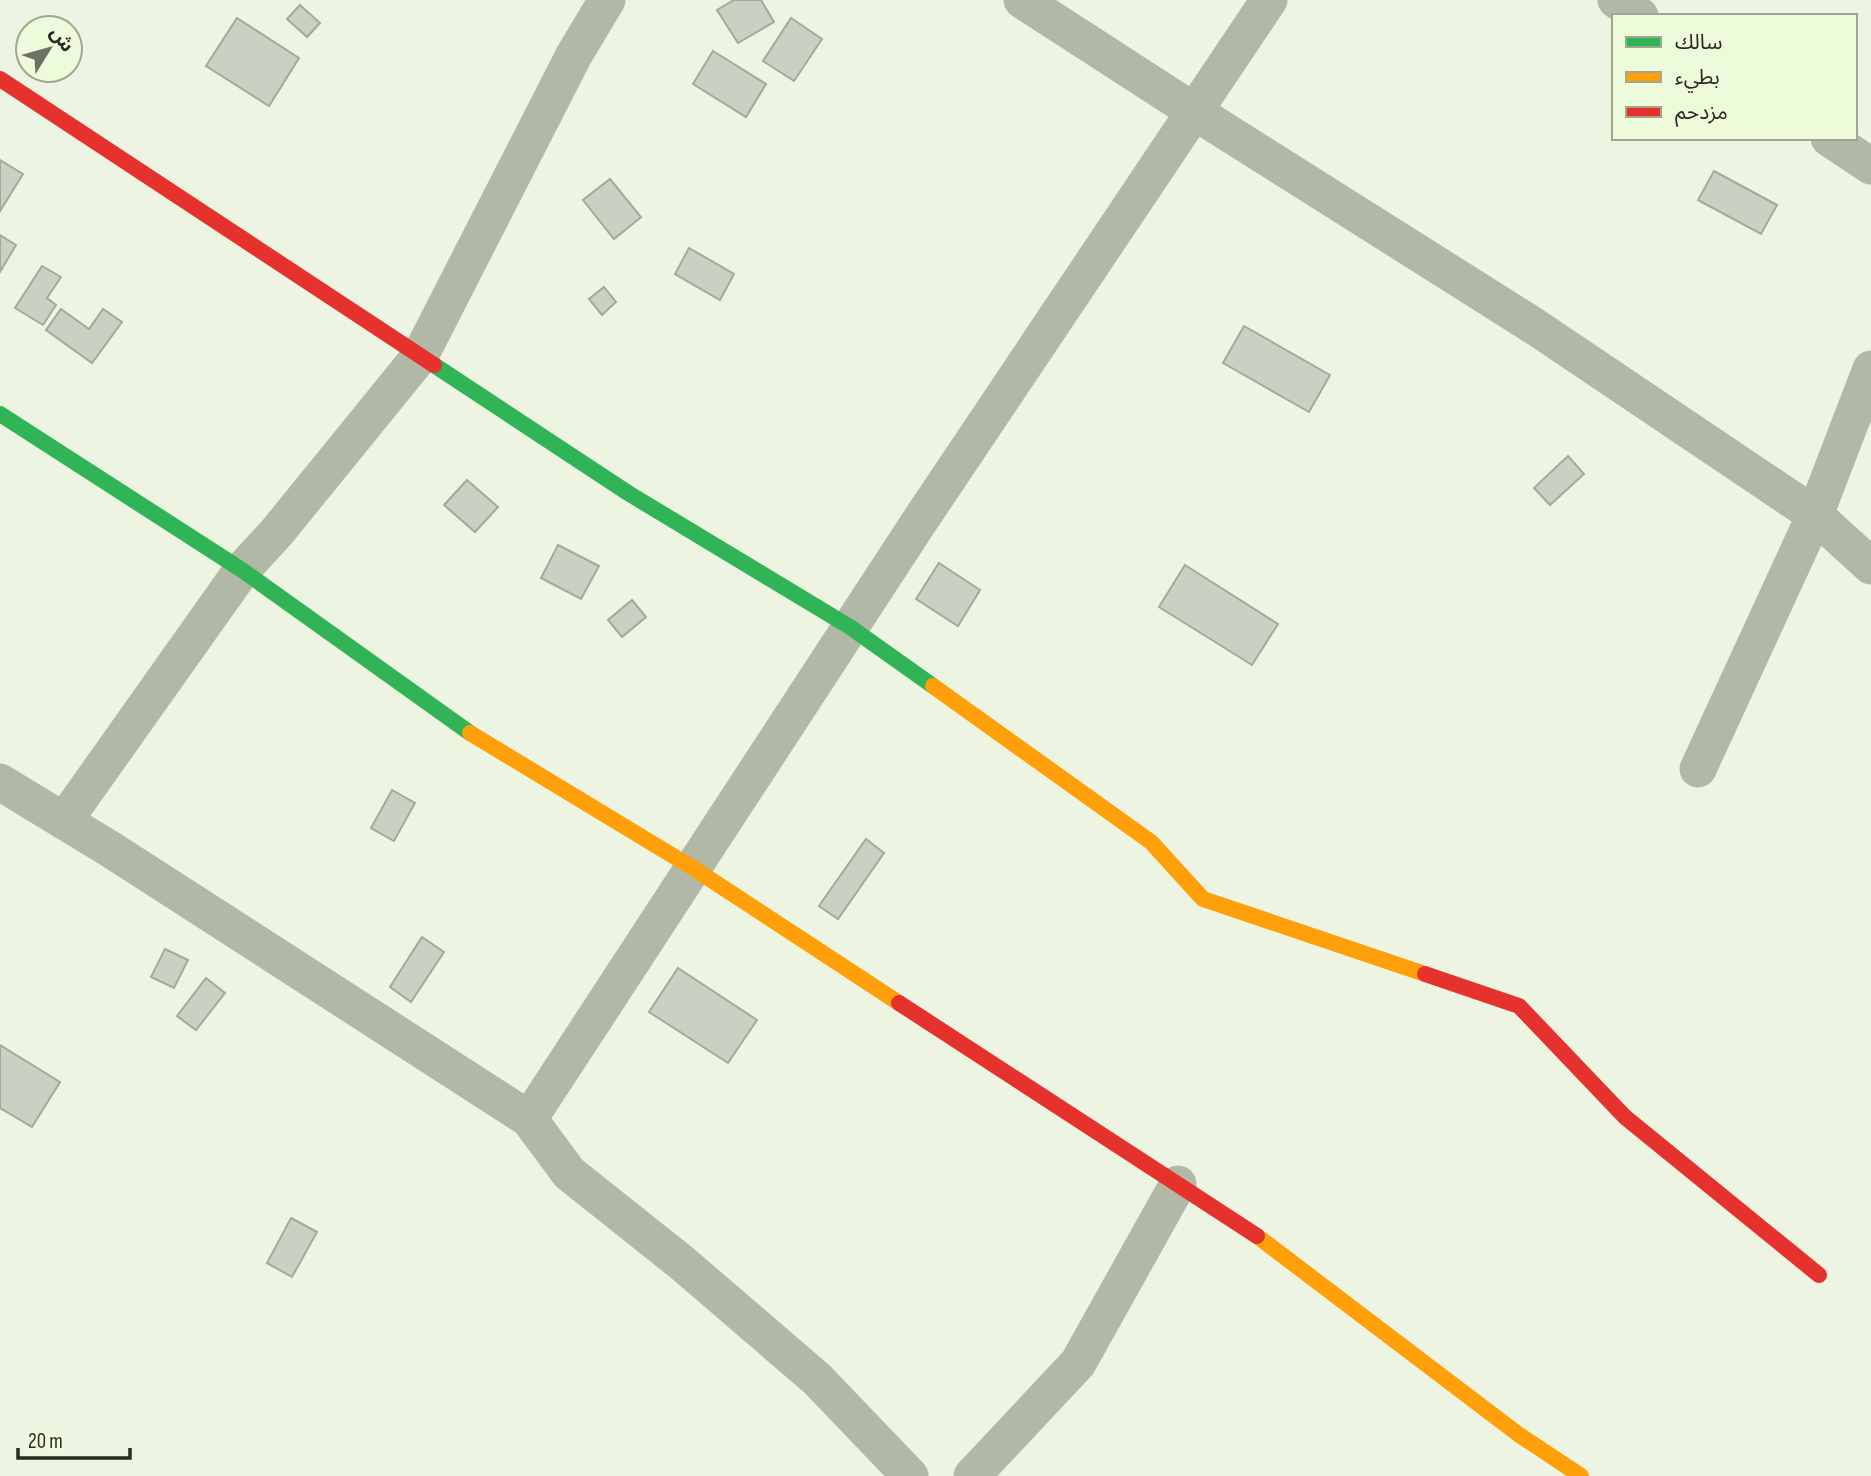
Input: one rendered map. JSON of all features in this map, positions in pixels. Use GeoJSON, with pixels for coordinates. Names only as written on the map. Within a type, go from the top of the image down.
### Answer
{"type":"FeatureCollection","features":[{"type":"Feature","properties":{"kind":"street"},"geometry":{"type":"LineString","coordinates":[[64,821],[242,570],[277,532],[420,356],[574,55],[607,0]]}},
{"type":"Feature","properties":{"kind":"street"},"geometry":{"type":"LineString","coordinates":[[1022,0],[1534,326],[1815,515],[1871,566]]}},
{"type":"Feature","properties":{"kind":"street"},"geometry":{"type":"LineString","coordinates":[[528,1119],[850,627],[1269,0]]}},
{"type":"Feature","properties":{"kind":"street"},"geometry":{"type":"LineString","coordinates":[[1616,0],[1637,14]]}},
{"type":"Feature","properties":{"kind":"street"},"geometry":{"type":"LineString","coordinates":[[0,79],[628,493],[850,627],[1151,842],[1203,899],[1519,1006],[1625,1117],[1819,1275]]}},
{"type":"Feature","properties":{"kind":"street"},"geometry":{"type":"LineString","coordinates":[[1832,140],[1871,166]]}},
{"type":"Feature","properties":{"kind":"street"},"geometry":{"type":"LineString","coordinates":[[1698,769],[1815,515],[1871,369]]}},
{"type":"Feature","properties":{"kind":"street"},"geometry":{"type":"LineString","coordinates":[[0,414],[242,570],[473,734],[693,868],[1261,1239],[1518,1434],[1581,1476]]}},
{"type":"Feature","properties":{"kind":"street"},"geometry":{"type":"LineString","coordinates":[[0,782],[528,1119],[569,1173],[682,1263],[817,1379],[911,1476]]}},
{"type":"Feature","properties":{"kind":"street"},"geometry":{"type":"LineString","coordinates":[[972,1476],[1078,1363],[1178,1184]]}},
{"type":"Feature","properties":{"kind":"building"},"geometry":{"type":"Polygon","coordinates":[[[734,0],[761,0],[774,22],[738,43],[717,10],[734,0]]]}},
{"type":"Feature","properties":{"kind":"building"},"geometry":{"type":"Polygon","coordinates":[[[300,5],[320,23],[307,37],[287,19],[300,5]]]}},
{"type":"Feature","properties":{"kind":"building"},"geometry":{"type":"Polygon","coordinates":[[[237,18],[299,58],[269,106],[206,66],[237,18]]]}},
{"type":"Feature","properties":{"kind":"building"},"geometry":{"type":"Polygon","coordinates":[[[791,18],[822,39],[794,81],[763,61],[791,18]]]}},
{"type":"Feature","properties":{"kind":"building"},"geometry":{"type":"Polygon","coordinates":[[[713,51],[766,84],[746,117],[693,84],[713,51]]]}},
{"type":"Feature","properties":{"kind":"building"},"geometry":{"type":"Polygon","coordinates":[[[0,160],[23,174],[0,211],[0,160]]]}},
{"type":"Feature","properties":{"kind":"building"},"geometry":{"type":"Polygon","coordinates":[[[1714,171],[1777,205],[1761,234],[1698,200],[1714,171]]]}},
{"type":"Feature","properties":{"kind":"building"},"geometry":{"type":"Polygon","coordinates":[[[610,179],[641,217],[614,239],[583,200],[610,179]]]}},
{"type":"Feature","properties":{"kind":"building"},"geometry":{"type":"Polygon","coordinates":[[[0,235],[16,245],[0,272],[0,235]]]}},
{"type":"Feature","properties":{"kind":"building"},"geometry":{"type":"Polygon","coordinates":[[[689,248],[734,274],[720,300],[675,274],[689,248]]]}},
{"type":"Feature","properties":{"kind":"building"},"geometry":{"type":"Polygon","coordinates":[[[42,266],[61,277],[47,298],[56,305],[43,325],[15,308],[42,266]]]}},
{"type":"Feature","properties":{"kind":"building"},"geometry":{"type":"Polygon","coordinates":[[[604,287],[616,302],[602,315],[589,299],[604,287]]]}},
{"type":"Feature","properties":{"kind":"building"},"geometry":{"type":"Polygon","coordinates":[[[61,309],[89,329],[103,309],[122,322],[92,363],[46,330],[61,309]]]}},
{"type":"Feature","properties":{"kind":"building"},"geometry":{"type":"Polygon","coordinates":[[[1244,326],[1330,375],[1309,412],[1223,363],[1244,326]]]}},
{"type":"Feature","properties":{"kind":"building"},"geometry":{"type":"Polygon","coordinates":[[[1568,456],[1584,474],[1550,505],[1534,488],[1568,456]]]}},
{"type":"Feature","properties":{"kind":"building"},"geometry":{"type":"Polygon","coordinates":[[[467,480],[498,507],[475,532],[444,505],[467,480]]]}},
{"type":"Feature","properties":{"kind":"building"},"geometry":{"type":"Polygon","coordinates":[[[558,545],[599,566],[581,599],[541,578],[558,545]]]}},
{"type":"Feature","properties":{"kind":"building"},"geometry":{"type":"Polygon","coordinates":[[[939,563],[980,590],[958,626],[916,599],[939,563]]]}},
{"type":"Feature","properties":{"kind":"building"},"geometry":{"type":"Polygon","coordinates":[[[1185,565],[1278,624],[1252,665],[1159,607],[1185,565]]]}},
{"type":"Feature","properties":{"kind":"building"},"geometry":{"type":"Polygon","coordinates":[[[632,600],[646,617],[622,637],[608,620],[632,600]]]}},
{"type":"Feature","properties":{"kind":"building"},"geometry":{"type":"Polygon","coordinates":[[[392,790],[415,803],[394,841],[371,828],[392,790]]]}},
{"type":"Feature","properties":{"kind":"building"},"geometry":{"type":"Polygon","coordinates":[[[866,839],[884,853],[838,919],[819,906],[866,839]]]}},
{"type":"Feature","properties":{"kind":"building"},"geometry":{"type":"Polygon","coordinates":[[[422,937],[444,952],[411,1002],[390,987],[422,937]]]}},
{"type":"Feature","properties":{"kind":"building"},"geometry":{"type":"Polygon","coordinates":[[[165,949],[188,960],[174,988],[151,977],[165,949]]]}},
{"type":"Feature","properties":{"kind":"building"},"geometry":{"type":"Polygon","coordinates":[[[678,968],[757,1020],[728,1063],[649,1012],[678,968]]]}},
{"type":"Feature","properties":{"kind":"building"},"geometry":{"type":"Polygon","coordinates":[[[206,978],[225,993],[196,1030],[177,1016],[206,978]]]}},
{"type":"Feature","properties":{"kind":"building"},"geometry":{"type":"Polygon","coordinates":[[[0,1045],[60,1082],[32,1127],[0,1108],[0,1045]]]}},
{"type":"Feature","properties":{"kind":"building"},"geometry":{"type":"Polygon","coordinates":[[[291,1218],[317,1232],[292,1277],[267,1263],[291,1218]]]}},
{"type":"Feature","properties":{"kind":"traffic: fast"},"geometry":{"type":"LineString","coordinates":[[434,365],[628,493],[850,627],[933,686]]}},
{"type":"Feature","properties":{"kind":"traffic: fast"},"geometry":{"type":"LineString","coordinates":[[0,414],[242,570],[470,733]]}},
{"type":"Feature","properties":{"kind":"traffic: slow"},"geometry":{"type":"LineString","coordinates":[[933,686],[1151,842],[1203,899],[1425,974]]}},
{"type":"Feature","properties":{"kind":"traffic: slow"},"geometry":{"type":"LineString","coordinates":[[470,733],[693,868],[899,1003]]}},
{"type":"Feature","properties":{"kind":"traffic: slow"},"geometry":{"type":"LineString","coordinates":[[1257,1236],[1518,1434],[1581,1476]]}},
{"type":"Feature","properties":{"kind":"traffic: jam"},"geometry":{"type":"LineString","coordinates":[[0,79],[434,365]]}},
{"type":"Feature","properties":{"kind":"traffic: jam"},"geometry":{"type":"LineString","coordinates":[[1425,974],[1519,1006],[1625,1117],[1819,1275]]}},
{"type":"Feature","properties":{"kind":"traffic: jam"},"geometry":{"type":"LineString","coordinates":[[899,1003],[1257,1236]]}}]}
